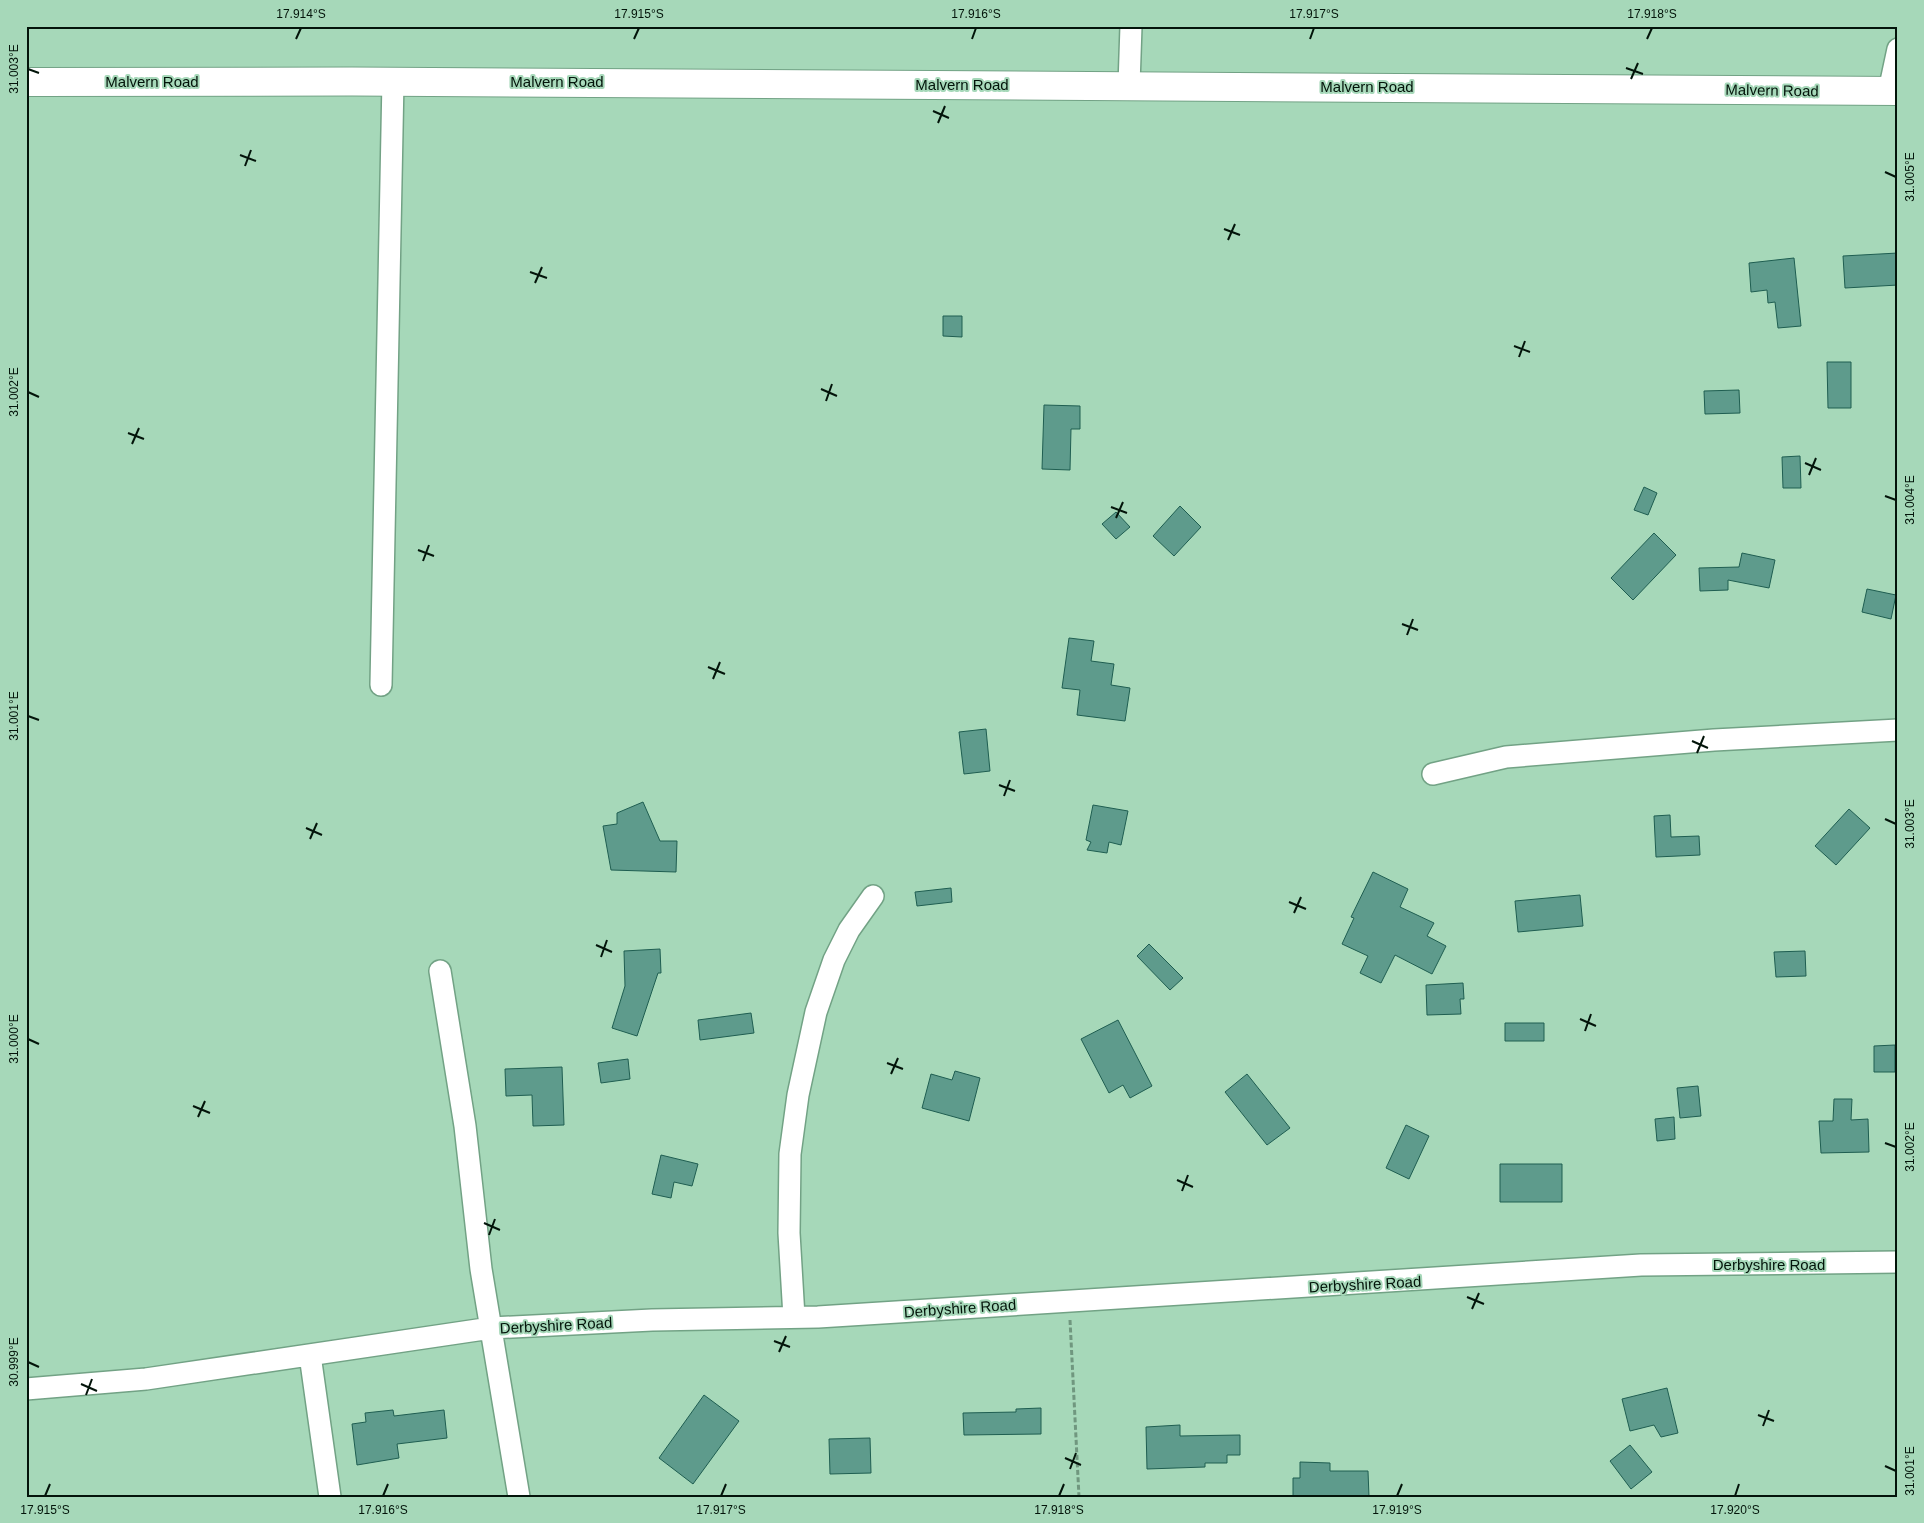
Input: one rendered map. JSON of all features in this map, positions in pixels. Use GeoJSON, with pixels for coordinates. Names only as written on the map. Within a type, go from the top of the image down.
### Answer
{"type":"FeatureCollection","features":[{"type":"Feature","properties":{"kind":"main road","name":"Malvern Road"},"geometry":{"type":"LineString","coordinates":[[26,82],[394,80],[1893,91]]}},
{"type":"Feature","properties":{"kind":"street"},"geometry":{"type":"LineString","coordinates":[[1129,85],[1131,26]]}},
{"type":"Feature","properties":{"kind":"street"},"geometry":{"type":"LineString","coordinates":[[1893,91],[1898,49]]}},
{"type":"Feature","properties":{"kind":"street"},"geometry":{"type":"LineString","coordinates":[[381,685],[394,80]]}},
{"type":"Feature","properties":{"kind":"street"},"geometry":{"type":"LineString","coordinates":[[1433,774],[1506,757],[1714,740],[1898,730]]}},
{"type":"Feature","properties":{"kind":"street"},"geometry":{"type":"LineString","coordinates":[[794,1317],[789,1233],[790,1154],[798,1095],[816,1012],[834,960],[849,930],[873,896]]}},
{"type":"Feature","properties":{"kind":"street"},"geometry":{"type":"LineString","coordinates":[[440,972],[465,1126],[480,1260],[519,1497]]}},
{"type":"Feature","properties":{"kind":"street","name":"Derbyshire Road"},"geometry":{"type":"LineString","coordinates":[[26,1388],[146,1379],[491,1328],[794,1317],[1642,1266],[1898,1262]]}},
{"type":"Feature","properties":{"kind":"street"},"geometry":{"type":"LineString","coordinates":[[310,1355],[330,1497]]}},
{"type":"Feature","properties":{"kind":"path"},"geometry":{"type":"LineString","coordinates":[[1069,1301],[1079,1497]]}},
{"type":"Feature","properties":{"kind":"building"},"geometry":{"type":"Polygon","coordinates":[[[1898,253],[1898,285],[1845,288],[1843,256],[1898,253]]]}},
{"type":"Feature","properties":{"kind":"building"},"geometry":{"type":"Polygon","coordinates":[[[1794,258],[1801,326],[1778,328],[1775,302],[1768,303],[1767,290],[1751,292],[1749,263],[1794,258]]]}},
{"type":"Feature","properties":{"kind":"building"},"geometry":{"type":"Polygon","coordinates":[[[943,316],[962,316],[962,337],[943,336],[943,316]]]}},
{"type":"Feature","properties":{"kind":"building"},"geometry":{"type":"Polygon","coordinates":[[[1827,362],[1851,362],[1851,408],[1828,408],[1827,362]]]}},
{"type":"Feature","properties":{"kind":"building"},"geometry":{"type":"Polygon","coordinates":[[[1739,390],[1740,413],[1705,414],[1704,391],[1739,390]]]}},
{"type":"Feature","properties":{"kind":"building"},"geometry":{"type":"Polygon","coordinates":[[[1044,405],[1080,406],[1080,429],[1071,429],[1070,470],[1042,469],[1044,405]]]}},
{"type":"Feature","properties":{"kind":"building"},"geometry":{"type":"Polygon","coordinates":[[[1800,456],[1801,488],[1783,488],[1782,457],[1800,456]]]}},
{"type":"Feature","properties":{"kind":"building"},"geometry":{"type":"Polygon","coordinates":[[[1644,487],[1657,493],[1648,515],[1634,510],[1644,487]]]}},
{"type":"Feature","properties":{"kind":"building"},"geometry":{"type":"Polygon","coordinates":[[[1180,506],[1201,527],[1174,556],[1153,536],[1180,506]]]}},
{"type":"Feature","properties":{"kind":"building"},"geometry":{"type":"Polygon","coordinates":[[[1116,512],[1130,527],[1116,539],[1102,524],[1116,512]]]}},
{"type":"Feature","properties":{"kind":"building"},"geometry":{"type":"Polygon","coordinates":[[[1654,533],[1676,555],[1633,600],[1611,578],[1654,533]]]}},
{"type":"Feature","properties":{"kind":"building"},"geometry":{"type":"Polygon","coordinates":[[[1742,553],[1775,560],[1769,588],[1728,580],[1728,590],[1700,591],[1699,568],[1739,567],[1742,553]]]}},
{"type":"Feature","properties":{"kind":"building"},"geometry":{"type":"Polygon","coordinates":[[[1867,589],[1896,595],[1891,619],[1862,612],[1867,589]]]}},
{"type":"Feature","properties":{"kind":"building"},"geometry":{"type":"Polygon","coordinates":[[[1069,638],[1094,641],[1091,661],[1114,664],[1111,685],[1130,688],[1125,721],[1077,715],[1080,690],[1062,688],[1069,638]]]}},
{"type":"Feature","properties":{"kind":"building"},"geometry":{"type":"Polygon","coordinates":[[[986,729],[990,771],[964,774],[959,732],[986,729]]]}},
{"type":"Feature","properties":{"kind":"building"},"geometry":{"type":"Polygon","coordinates":[[[643,802],[660,841],[677,841],[676,872],[611,870],[603,826],[617,824],[617,813],[643,802]]]}},
{"type":"Feature","properties":{"kind":"building"},"geometry":{"type":"Polygon","coordinates":[[[1093,805],[1128,811],[1121,845],[1109,842],[1107,853],[1087,850],[1091,842],[1086,840],[1093,805]]]}},
{"type":"Feature","properties":{"kind":"building"},"geometry":{"type":"Polygon","coordinates":[[[1849,809],[1870,828],[1836,865],[1815,846],[1849,809]]]}},
{"type":"Feature","properties":{"kind":"building"},"geometry":{"type":"Polygon","coordinates":[[[1670,815],[1671,837],[1699,836],[1700,855],[1656,857],[1654,816],[1670,815]]]}},
{"type":"Feature","properties":{"kind":"building"},"geometry":{"type":"Polygon","coordinates":[[[1373,872],[1408,889],[1400,907],[1434,923],[1427,936],[1446,946],[1432,974],[1395,955],[1381,983],[1360,973],[1368,956],[1342,944],[1354,918],[1351,917],[1373,872]]]}},
{"type":"Feature","properties":{"kind":"building"},"geometry":{"type":"Polygon","coordinates":[[[951,888],[952,902],[917,906],[915,892],[951,888]]]}},
{"type":"Feature","properties":{"kind":"building"},"geometry":{"type":"Polygon","coordinates":[[[1580,895],[1583,926],[1518,932],[1515,901],[1580,895]]]}},
{"type":"Feature","properties":{"kind":"building"},"geometry":{"type":"Polygon","coordinates":[[[1149,944],[1183,978],[1170,990],[1137,956],[1149,944]]]}},
{"type":"Feature","properties":{"kind":"building"},"geometry":{"type":"Polygon","coordinates":[[[660,949],[661,973],[658,973],[637,1036],[612,1028],[625,986],[624,951],[660,949]]]}},
{"type":"Feature","properties":{"kind":"building"},"geometry":{"type":"Polygon","coordinates":[[[1805,951],[1806,976],[1776,977],[1774,952],[1805,951]]]}},
{"type":"Feature","properties":{"kind":"building"},"geometry":{"type":"Polygon","coordinates":[[[1463,983],[1464,999],[1460,999],[1461,1014],[1427,1015],[1426,985],[1463,983]]]}},
{"type":"Feature","properties":{"kind":"building"},"geometry":{"type":"Polygon","coordinates":[[[751,1013],[754,1033],[700,1040],[698,1020],[751,1013]]]}},
{"type":"Feature","properties":{"kind":"building"},"geometry":{"type":"Polygon","coordinates":[[[1118,1020],[1152,1086],[1130,1098],[1123,1085],[1109,1093],[1081,1039],[1118,1020]]]}},
{"type":"Feature","properties":{"kind":"building"},"geometry":{"type":"Polygon","coordinates":[[[1505,1023],[1544,1023],[1544,1041],[1505,1041],[1505,1023]]]}},
{"type":"Feature","properties":{"kind":"building"},"geometry":{"type":"Polygon","coordinates":[[[1895,1045],[1895,1072],[1874,1072],[1874,1046],[1895,1045]]]}},
{"type":"Feature","properties":{"kind":"building"},"geometry":{"type":"Polygon","coordinates":[[[628,1059],[630,1079],[601,1083],[598,1063],[628,1059]]]}},
{"type":"Feature","properties":{"kind":"building"},"geometry":{"type":"Polygon","coordinates":[[[562,1067],[564,1125],[533,1126],[532,1095],[506,1096],[505,1069],[562,1067]]]}},
{"type":"Feature","properties":{"kind":"building"},"geometry":{"type":"Polygon","coordinates":[[[955,1071],[980,1078],[969,1121],[922,1108],[931,1074],[952,1080],[955,1071]]]}},
{"type":"Feature","properties":{"kind":"building"},"geometry":{"type":"Polygon","coordinates":[[[1247,1074],[1290,1128],[1267,1145],[1225,1092],[1247,1074]]]}},
{"type":"Feature","properties":{"kind":"building"},"geometry":{"type":"Polygon","coordinates":[[[1698,1086],[1701,1116],[1680,1118],[1677,1088],[1698,1086]]]}},
{"type":"Feature","properties":{"kind":"building"},"geometry":{"type":"Polygon","coordinates":[[[1834,1099],[1852,1099],[1851,1120],[1868,1119],[1869,1152],[1821,1153],[1819,1121],[1833,1121],[1834,1099]]]}},
{"type":"Feature","properties":{"kind":"building"},"geometry":{"type":"Polygon","coordinates":[[[1674,1117],[1675,1139],[1657,1141],[1655,1119],[1674,1117]]]}},
{"type":"Feature","properties":{"kind":"building"},"geometry":{"type":"Polygon","coordinates":[[[1406,1125],[1429,1136],[1409,1179],[1386,1168],[1406,1125]]]}},
{"type":"Feature","properties":{"kind":"building"},"geometry":{"type":"Polygon","coordinates":[[[661,1155],[698,1164],[692,1186],[674,1182],[671,1198],[652,1194],[661,1155]]]}},
{"type":"Feature","properties":{"kind":"building"},"geometry":{"type":"Polygon","coordinates":[[[1500,1164],[1562,1164],[1562,1202],[1500,1202],[1500,1164]]]}},
{"type":"Feature","properties":{"kind":"building"},"geometry":{"type":"Polygon","coordinates":[[[1667,1388],[1678,1433],[1661,1437],[1654,1425],[1630,1431],[1622,1399],[1667,1388]]]}},
{"type":"Feature","properties":{"kind":"building"},"geometry":{"type":"Polygon","coordinates":[[[704,1395],[739,1421],[693,1484],[659,1458],[704,1395]]]}},
{"type":"Feature","properties":{"kind":"building"},"geometry":{"type":"Polygon","coordinates":[[[1041,1408],[1041,1434],[964,1435],[963,1413],[1016,1412],[1016,1409],[1041,1408]]]}},
{"type":"Feature","properties":{"kind":"building"},"geometry":{"type":"Polygon","coordinates":[[[393,1410],[394,1416],[444,1410],[447,1438],[397,1444],[399,1458],[357,1465],[352,1424],[366,1422],[365,1413],[393,1410]]]}},
{"type":"Feature","properties":{"kind":"building"},"geometry":{"type":"Polygon","coordinates":[[[1180,1425],[1180,1436],[1240,1435],[1240,1455],[1227,1455],[1227,1463],[1205,1463],[1205,1467],[1147,1469],[1146,1427],[1180,1425]]]}},
{"type":"Feature","properties":{"kind":"building"},"geometry":{"type":"Polygon","coordinates":[[[870,1438],[871,1473],[830,1474],[829,1439],[870,1438]]]}},
{"type":"Feature","properties":{"kind":"building"},"geometry":{"type":"Polygon","coordinates":[[[1630,1445],[1652,1472],[1631,1489],[1610,1461],[1630,1445]]]}},
{"type":"Feature","properties":{"kind":"building"},"geometry":{"type":"Polygon","coordinates":[[[1300,1462],[1330,1463],[1330,1471],[1368,1471],[1369,1497],[1293,1497],[1293,1478],[1300,1478],[1300,1462]]]}}]}
